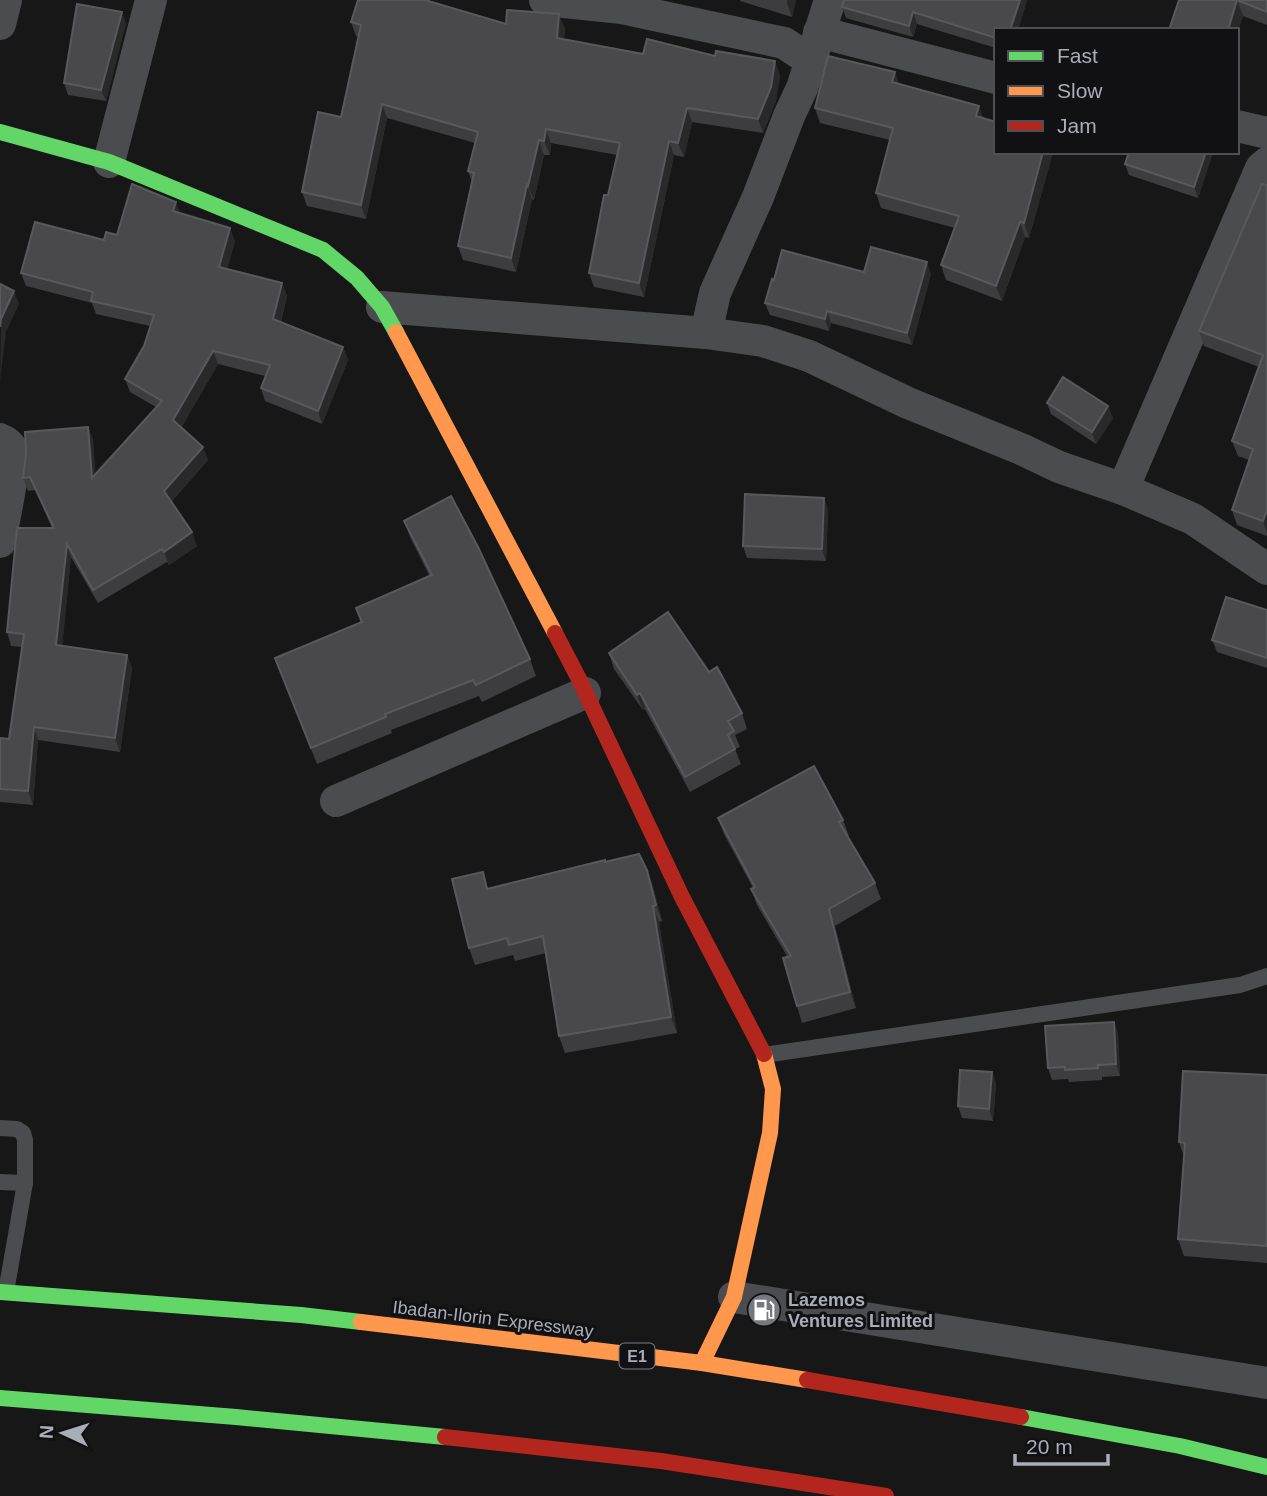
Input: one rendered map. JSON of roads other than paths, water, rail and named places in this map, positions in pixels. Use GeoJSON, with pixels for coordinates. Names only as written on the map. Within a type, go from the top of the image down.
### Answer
{"type":"FeatureCollection","features":[{"type":"Feature","properties":{"kind":"main road"},"geometry":{"type":"LineString","coordinates":[[0,132],[110,162],[323,250],[357,278],[382,307],[585,693],[682,897],[764,1055],[773,1089],[770,1133],[734,1297],[702,1363]]}},
{"type":"Feature","properties":{"kind":"main road","name":"Ibadan-Ilorin Expressway"},"geometry":{"type":"LineString","coordinates":[[3,1292],[301,1315],[702,1363],[1180,1446],[1267,1467]]}},
{"type":"Feature","properties":{"kind":"main road"},"geometry":{"type":"LineString","coordinates":[[0,1398],[276,1420],[631,1457],[886,1496]]}},
{"type":"Feature","properties":{"kind":"street"},"geometry":{"type":"LineString","coordinates":[[0,24],[6,0]]}},
{"type":"Feature","properties":{"kind":"street"},"geometry":{"type":"LineString","coordinates":[[110,162],[151,0]]}},
{"type":"Feature","properties":{"kind":"street"},"geometry":{"type":"LineString","coordinates":[[545,0],[622,8],[784,43],[994,78]]}},
{"type":"Feature","properties":{"kind":"street"},"geometry":{"type":"LineString","coordinates":[[706,333],[715,293],[802,88],[830,0]]}},
{"type":"Feature","properties":{"kind":"street"},"geometry":{"type":"LineString","coordinates":[[1239,126],[1267,133]]}},
{"type":"Feature","properties":{"kind":"street"},"geometry":{"type":"LineString","coordinates":[[1123,489],[1261,169],[1267,163]]}},
{"type":"Feature","properties":{"kind":"street"},"geometry":{"type":"LineString","coordinates":[[382,307],[706,333],[763,341],[809,356],[908,403],[1059,467],[1123,489],[1194,519],[1267,569]]}},
{"type":"Feature","properties":{"kind":"street"},"geometry":{"type":"LineString","coordinates":[[0,439],[6,441],[12,449],[13,465],[0,542]]}},
{"type":"Feature","properties":{"kind":"street"},"geometry":{"type":"LineString","coordinates":[[336,801],[585,693]]}},
{"type":"Feature","properties":{"kind":"street"},"geometry":{"type":"LineString","coordinates":[[734,1297],[1267,1383]]}},
{"type":"Feature","properties":{"kind":"lane"},"geometry":{"type":"LineString","coordinates":[[764,1055],[1240,985],[1267,976]]}},
{"type":"Feature","properties":{"kind":"lane"},"geometry":{"type":"LineString","coordinates":[[0,1128],[17,1129],[23,1133],[25,1140],[25,1183],[3,1292]]}},
{"type":"Feature","properties":{"kind":"lane"},"geometry":{"type":"LineString","coordinates":[[0,1182],[25,1183]]}},
{"type":"Feature","properties":{"kind":"place","name":"Lazemos Ventures Limited"},"geometry":{"type":"Point","coordinates":[764,1310]}}]}
